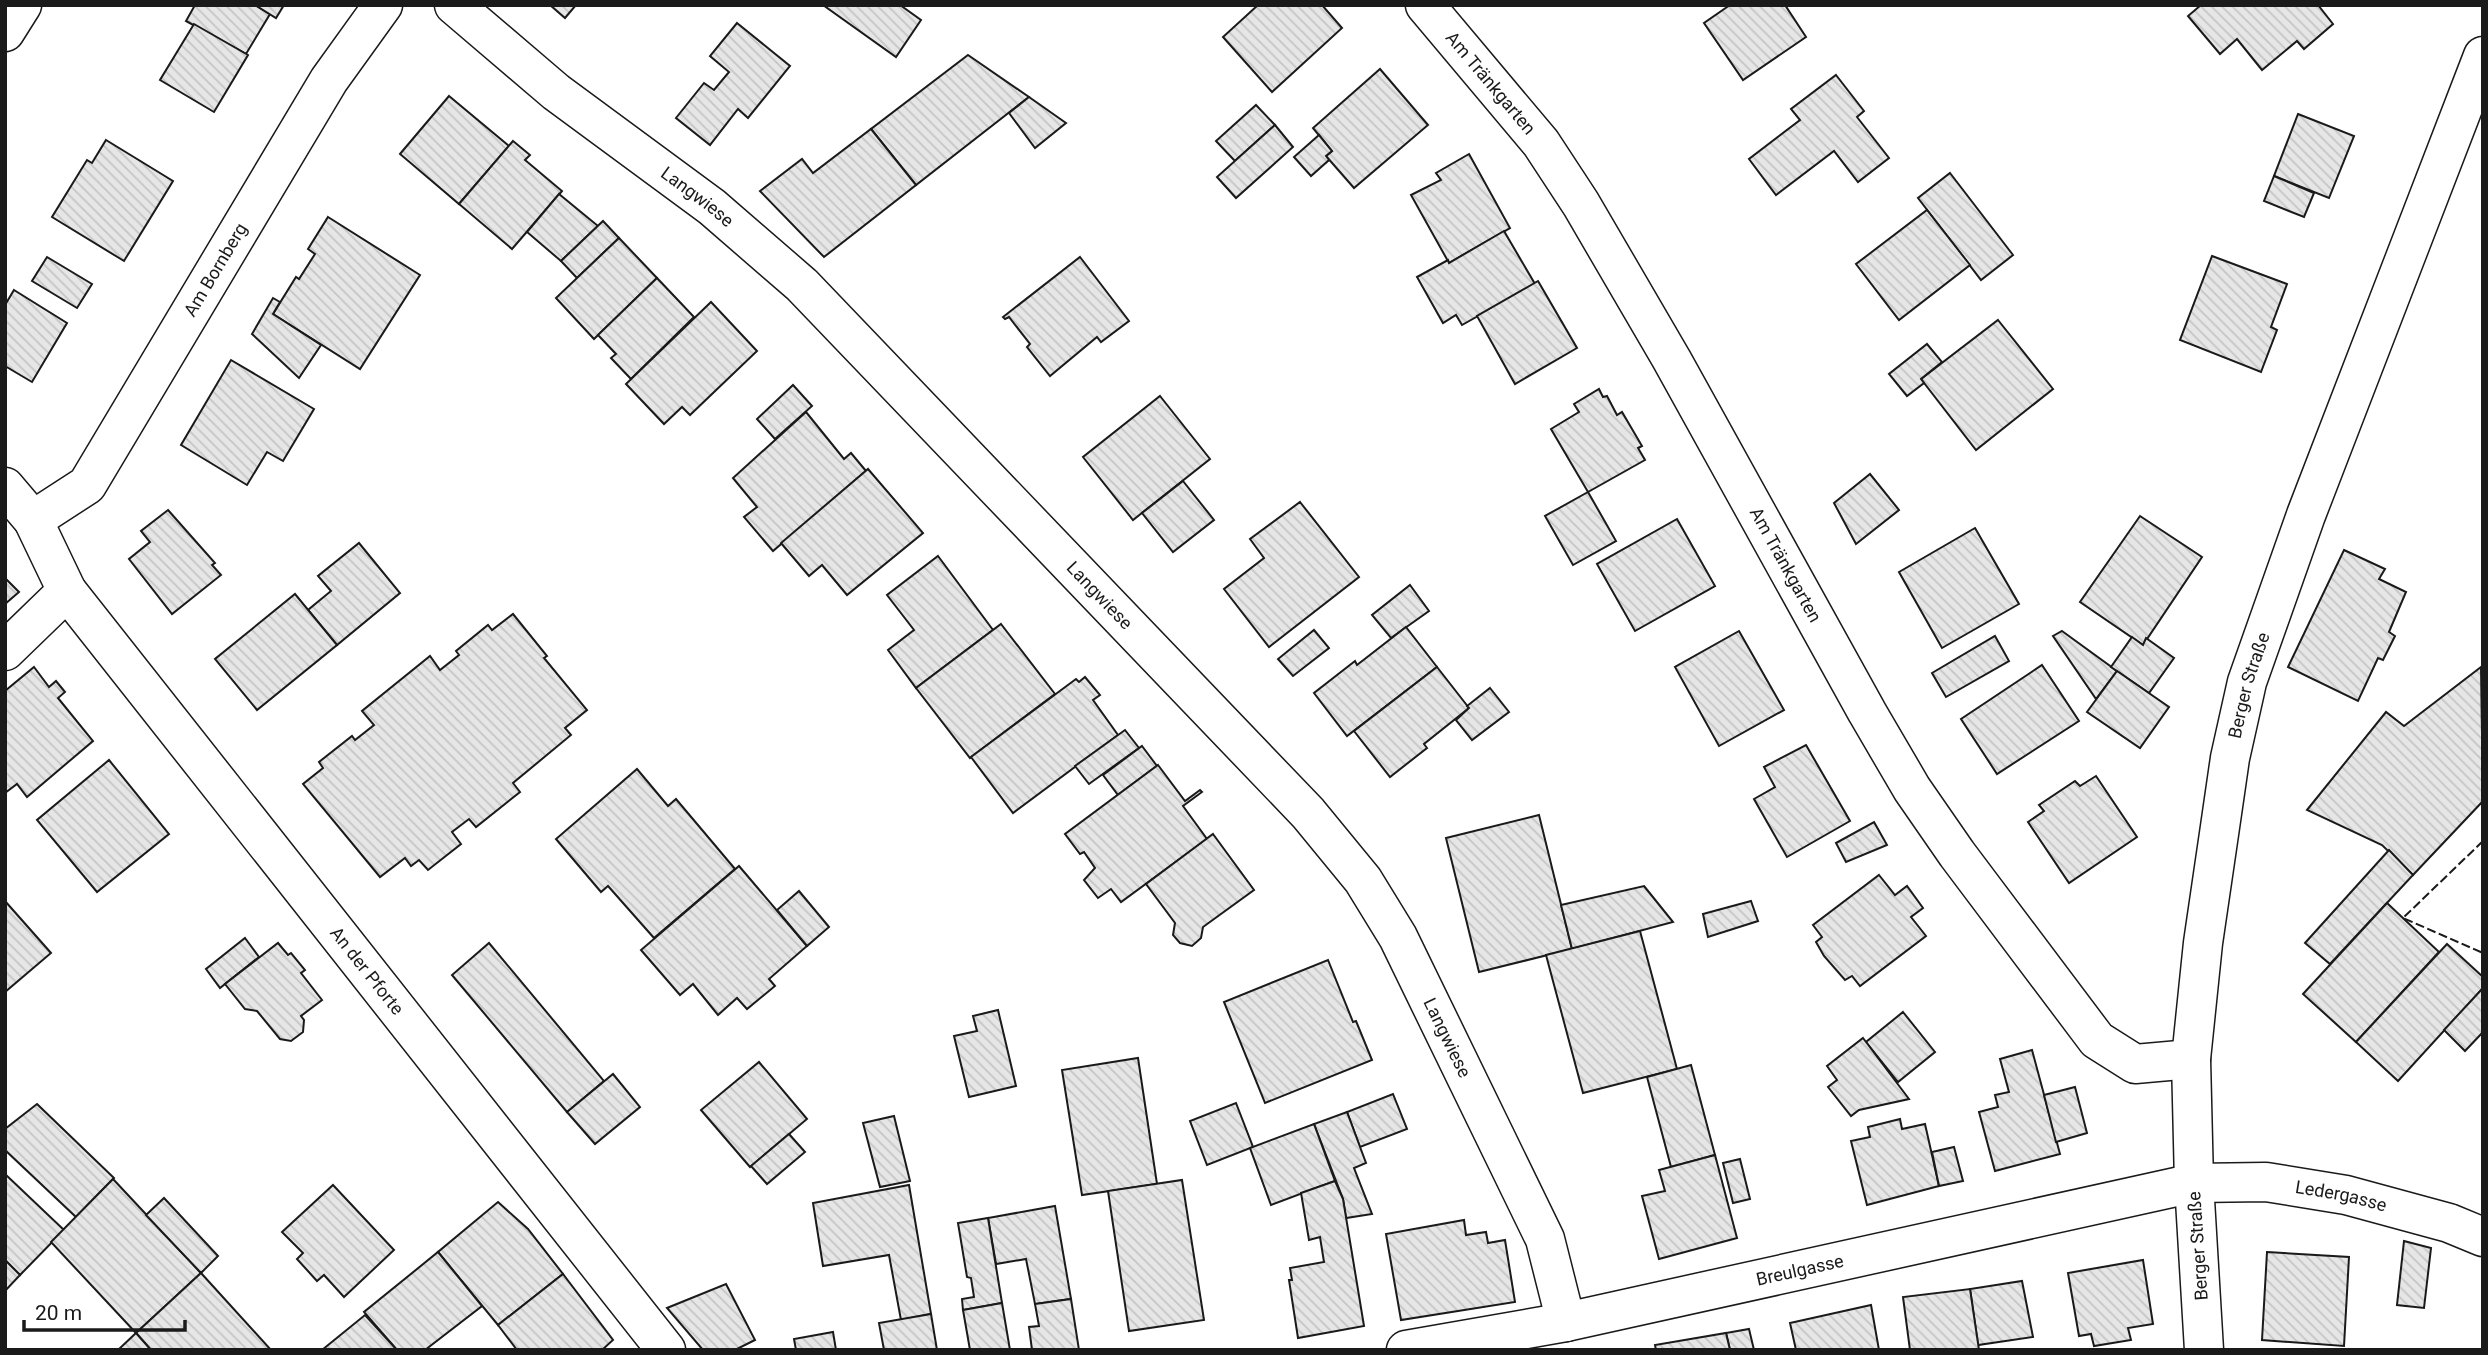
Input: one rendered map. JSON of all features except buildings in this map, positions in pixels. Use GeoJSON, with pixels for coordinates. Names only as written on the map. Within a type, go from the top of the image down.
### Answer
{"type":"FeatureCollection","features":[{"type":"Feature","properties":{"kind":"street"},"geometry":{"type":"LineString","coordinates":[[5,32],[22,5]]}},
{"type":"Feature","properties":{"kind":"street","name":"Am Bornberg"},"geometry":{"type":"LineString","coordinates":[[33,520],[87,485],[329,80],[383,5]]}},
{"type":"Feature","properties":{"kind":"street","name":"Langwiese"},"geometry":{"type":"LineString","coordinates":[[454,5],[556,92],[712,207],[802,285],[1308,813],[1363,880],[1404,950],[1545,1239],[1566,1322]]}},
{"type":"Feature","properties":{"kind":"street","name":"Am Tränkgarten"},"geometry":{"type":"LineString","coordinates":[[1425,5],[1541,143],[1581,204],[1672,360],[1912,789],[1957,854],[2096,1040],[2135,1064],[2190,1059]]}},
{"type":"Feature","properties":{"kind":"street","name":"Berger Straße"},"geometry":{"type":"LineString","coordinates":[[2204,1350],[2190,1059],[2203,943],[2230,758],[2246,682],[2306,515],[2483,57]]}},
{"type":"Feature","properties":{"kind":"street","name":"An der Pforte"},"geometry":{"type":"LineString","coordinates":[[5,487],[33,520],[67,591],[666,1350]]}},
{"type":"Feature","properties":{"kind":"street"},"geometry":{"type":"LineString","coordinates":[[5,651],[67,591]]}},
{"type":"Feature","properties":{"kind":"street","name":"Ledergasse"},"geometry":{"type":"LineString","coordinates":[[2194,1183],[2266,1182],[2346,1195],[2449,1223],[2483,1237]]}},
{"type":"Feature","properties":{"kind":"street","name":"Breulgasse"},"geometry":{"type":"LineString","coordinates":[[1406,1350],[1566,1322],[2194,1183]]}},
{"type":"Feature","properties":{"kind":"fence"},"geometry":{"type":"LineString","coordinates":[[2483,841],[2403,918],[2483,953]]}}]}
